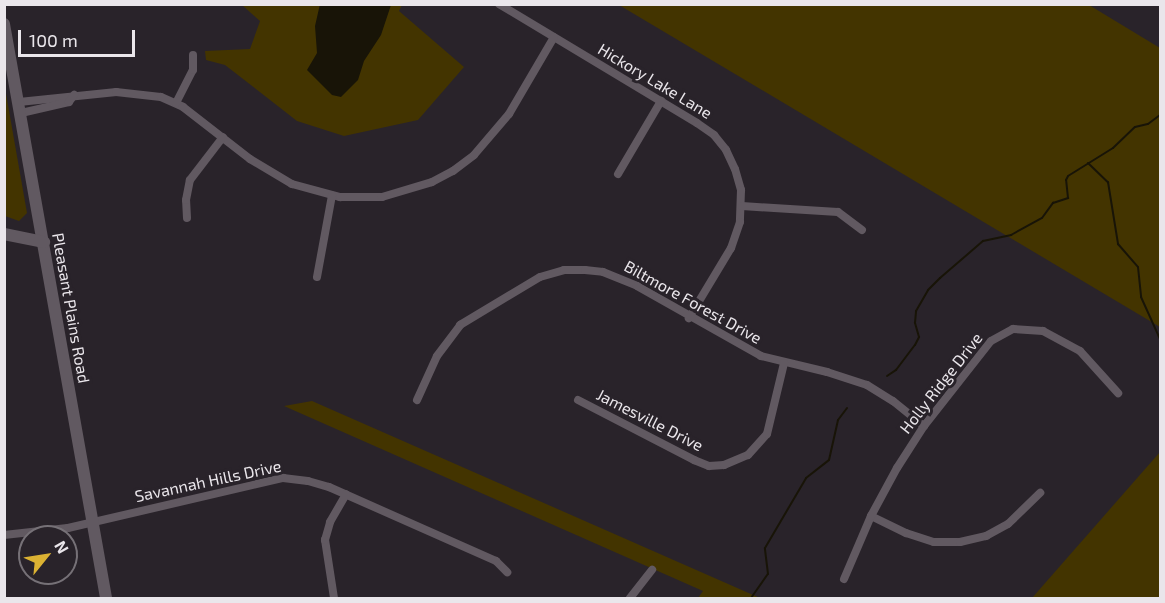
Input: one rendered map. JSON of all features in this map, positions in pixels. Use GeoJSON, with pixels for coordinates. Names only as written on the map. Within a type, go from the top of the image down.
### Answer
{"type":"FeatureCollection","features":[{"type":"Feature","properties":{"kind":"street","name":"Hickory Lake Lane"},"geometry":{"type":"LineString","coordinates":[[499,4],[697,123],[714,135],[726,150],[739,179],[742,207],[731,248],[689,318]]}},
{"type":"Feature","properties":{"kind":"street","name":"Pleasant Plains Road"},"geometry":{"type":"LineString","coordinates":[[4,24],[106,598]]}},
{"type":"Feature","properties":{"kind":"street"},"geometry":{"type":"LineString","coordinates":[[20,107],[69,102],[74,95],[128,92],[161,97],[176,103],[271,174],[292,184],[332,195],[364,198],[399,193],[432,182],[460,166],[496,132],[554,37]]}},
{"type":"Feature","properties":{"kind":"street"},"geometry":{"type":"LineString","coordinates":[[176,103],[193,70],[193,55]]}},
{"type":"Feature","properties":{"kind":"street"},"geometry":{"type":"LineString","coordinates":[[618,174],[661,101]]}},
{"type":"Feature","properties":{"kind":"street"},"geometry":{"type":"LineString","coordinates":[[187,218],[186,200],[190,180],[222,137]]}},
{"type":"Feature","properties":{"kind":"street"},"geometry":{"type":"LineString","coordinates":[[316,277],[332,195]]}},
{"type":"Feature","properties":{"kind":"street"},"geometry":{"type":"LineString","coordinates":[[742,207],[838,212],[862,230]]}},
{"type":"Feature","properties":{"kind":"street"},"geometry":{"type":"LineString","coordinates":[[4,234],[44,242]]}},
{"type":"Feature","properties":{"kind":"street","name":"Biltmore Forest Drive"},"geometry":{"type":"LineString","coordinates":[[417,400],[437,356],[460,325],[526,284],[564,270],[603,272],[637,286],[689,318],[761,356],[867,385],[893,401],[924,426]]}},
{"type":"Feature","properties":{"kind":"street","name":"Holly Ridge Drive"},"geometry":{"type":"LineString","coordinates":[[844,579],[871,516],[897,468],[924,426],[990,341],[1013,329],[1043,331],[1080,351],[1118,393]]}},
{"type":"Feature","properties":{"kind":"street","name":"Jamesville Drive"},"geometry":{"type":"LineString","coordinates":[[578,400],[694,460],[710,466],[724,465],[748,455],[767,434],[784,363]]}},
{"type":"Feature","properties":{"kind":"street","name":"Savannah Hills Drive"},"geometry":{"type":"LineString","coordinates":[[4,535],[91,522],[283,478],[308,481],[346,494],[496,561],[507,572]]}},
{"type":"Feature","properties":{"kind":"street"},"geometry":{"type":"LineString","coordinates":[[871,516],[906,533],[934,542],[960,542],[986,536],[1008,524],[1040,493]]}},
{"type":"Feature","properties":{"kind":"street"},"geometry":{"type":"LineString","coordinates":[[334,598],[325,540],[330,522],[346,494]]}},
{"type":"Feature","properties":{"kind":"street"},"geometry":{"type":"LineString","coordinates":[[630,598],[652,570]]}},
{"type":"Feature","properties":{"kind":"shaded area"},"geometry":{"type":"Polygon","coordinates":[[[320,4],[391,5],[381,35],[364,61],[358,80],[341,97],[332,95],[307,70],[317,53],[315,26],[320,4]]]}},
{"type":"Feature","properties":{"kind":"shaded area"},"geometry":{"type":"Polygon","coordinates":[[[242,5],[402,5],[399,11],[464,67],[418,120],[344,136],[297,121],[225,65],[206,60],[205,51],[250,49],[260,21],[242,5]]]}},
{"type":"Feature","properties":{"kind":"shaded area"},"geometry":{"type":"Polygon","coordinates":[[[619,5],[1089,5],[1160,48],[1160,327],[619,5]]]}},
{"type":"Feature","properties":{"kind":"shaded area"},"geometry":{"type":"Polygon","coordinates":[[[5,88],[27,213],[19,221],[5,216],[5,88]]]}},
{"type":"Feature","properties":{"kind":"shaded area"},"geometry":{"type":"Polygon","coordinates":[[[312,401],[760,598],[698,598],[703,591],[284,406],[312,401]]]}},
{"type":"Feature","properties":{"kind":"shaded area"},"geometry":{"type":"Polygon","coordinates":[[[1160,452],[1160,598],[1032,598],[1160,452]]]}},
{"type":"Feature","properties":{"kind":"waterway"},"geometry":{"type":"LineString","coordinates":[[887,376],[896,370],[915,345],[919,337],[915,323],[916,311],[928,290],[940,278],[983,241],[1011,235],[1042,218],[1053,203],[1068,198],[1066,180],[1068,176],[1113,148],[1135,127],[1148,124],[1160,115]]}},
{"type":"Feature","properties":{"kind":"waterway"},"geometry":{"type":"LineString","coordinates":[[1088,163],[1108,182],[1118,244],[1138,267],[1141,297],[1160,339]]}},
{"type":"Feature","properties":{"kind":"waterway"},"geometry":{"type":"LineString","coordinates":[[751,598],[768,574],[765,548],[806,478],[829,460],[838,420],[847,408]]}}]}
